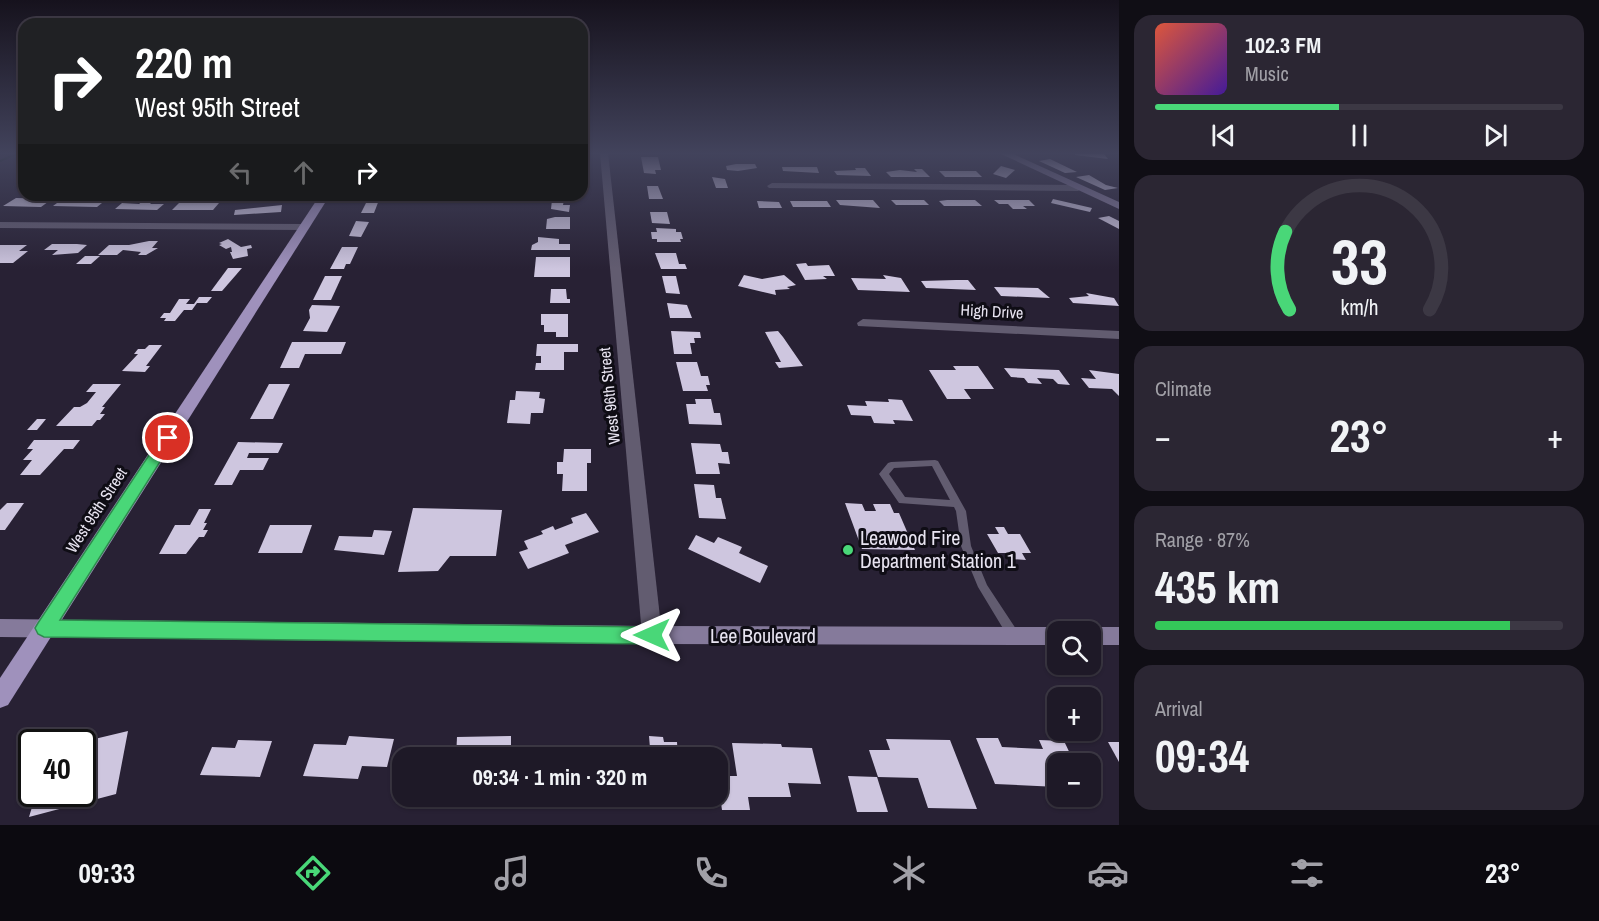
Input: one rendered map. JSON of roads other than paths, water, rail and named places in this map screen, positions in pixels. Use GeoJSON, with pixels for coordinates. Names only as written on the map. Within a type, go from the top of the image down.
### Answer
{"type":"FeatureCollection","features":[{"type":"Feature","properties":{"kind":"main road","name":"West 95th Street"},"geometry":{"type":"LineString","coordinates":[[0,697],[321,201]]}},
{"type":"Feature","properties":{"kind":"street","name":"West 96th Street"},"geometry":{"type":"LineString","coordinates":[[608,192],[652,635]]}},
{"type":"Feature","properties":{"kind":"street"},"geometry":{"type":"LineString","coordinates":[[1086,192],[1119,206]]}},
{"type":"Feature","properties":{"kind":"street"},"geometry":{"type":"LineString","coordinates":[[0,225],[304,227]]}},
{"type":"Feature","properties":{"kind":"street","name":"High Drive"},"geometry":{"type":"LineString","coordinates":[[863,323],[1119,335]]}},
{"type":"Feature","properties":{"kind":"street","name":"Lee Boulevard"},"geometry":{"type":"LineString","coordinates":[[0,628],[652,635],[1047,636]]}},
{"type":"Feature","properties":{"kind":"street"},"geometry":{"type":"LineString","coordinates":[[1101,636],[1119,636]]}},
{"type":"Feature","properties":{"kind":"lane"},"geometry":{"type":"LineString","coordinates":[[957,504],[902,500],[884,474],[891,465],[935,463],[961,511],[966,546],[983,587],[1015,636]]}},
{"type":"Feature","properties":{"kind":"place","name":"Leawood Fire Department Station 1"},"geometry":{"type":"Point","coordinates":[848,550]}}]}
